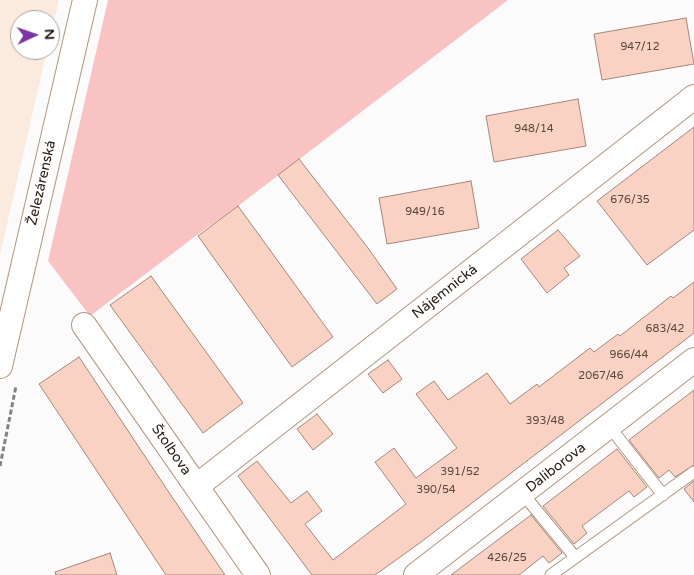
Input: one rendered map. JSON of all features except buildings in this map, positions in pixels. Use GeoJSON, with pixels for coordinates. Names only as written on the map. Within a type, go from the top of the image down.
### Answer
{"type":"FeatureCollection","features":[{"type":"Feature","properties":{"kind":"street","name":"Železárenská"},"geometry":{"type":"LineString","coordinates":[[0,366],[85,0]]}},
{"type":"Feature","properties":{"kind":"street","name":"Nájemnická"},"geometry":{"type":"LineString","coordinates":[[197,486],[694,97]]}},
{"type":"Feature","properties":{"kind":"street","name":"Štolbova"},"geometry":{"type":"LineString","coordinates":[[84,325],[258,575]]}},
{"type":"Feature","properties":{"kind":"street","name":"Daliborova"},"geometry":{"type":"LineString","coordinates":[[416,575],[694,360]]}},
{"type":"Feature","properties":{"kind":"lane"},"geometry":{"type":"LineString","coordinates":[[609,426],[662,495]]}},
{"type":"Feature","properties":{"kind":"lane"},"geometry":{"type":"LineString","coordinates":[[551,575],[694,472]]}},
{"type":"Feature","properties":{"kind":"lane"},"geometry":{"type":"LineString","coordinates":[[523,494],[575,557]]}},
{"type":"Feature","properties":{"kind":"shaded area"},"geometry":{"type":"Polygon","coordinates":[[[0,0],[59,0],[57,10],[10,10],[10,60],[45,60],[0,255],[0,0]]]}},
{"type":"Feature","properties":{"kind":"shaded area"},"geometry":{"type":"Polygon","coordinates":[[[108,0],[508,0],[238,206],[90,316],[48,261],[108,0]]]}}]}
